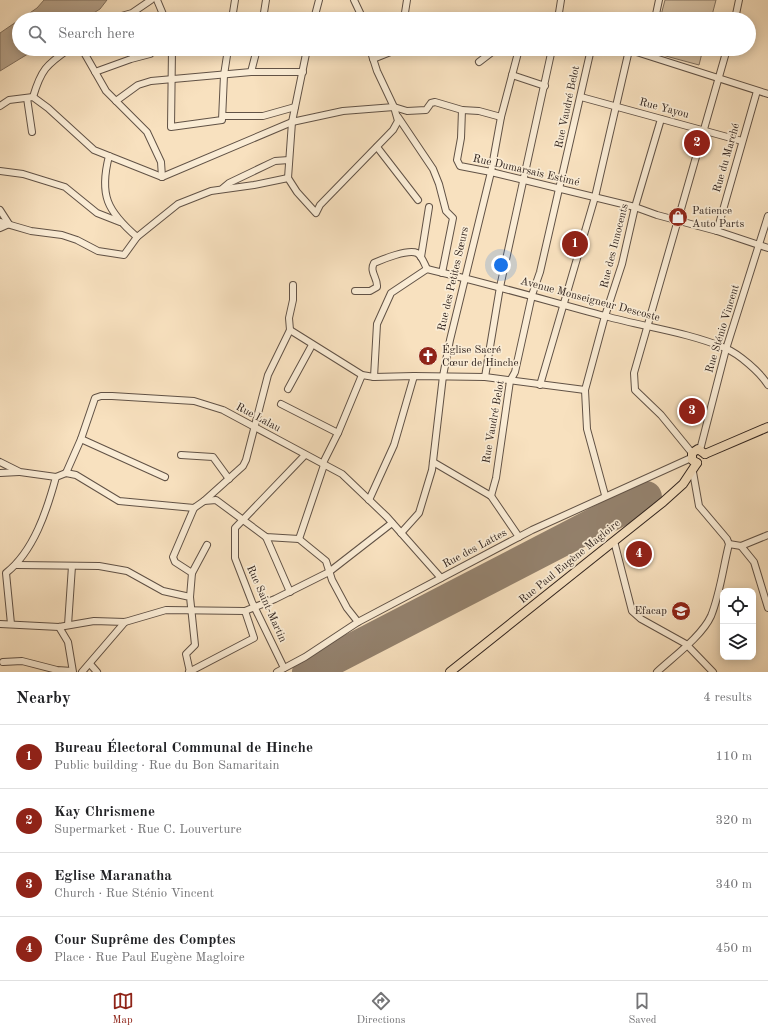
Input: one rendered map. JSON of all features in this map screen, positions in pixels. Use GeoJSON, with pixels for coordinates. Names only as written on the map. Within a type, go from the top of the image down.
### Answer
{"type":"FeatureCollection","features":[{"type":"Feature","properties":{"kind":"main road"},"geometry":{"type":"LineString","coordinates":[[693,458],[696,449],[702,452],[768,427]]}},
{"type":"Feature","properties":{"kind":"main road","name":"Rue Paul Eugène Magloire"},"geometry":{"type":"LineString","coordinates":[[450,672],[663,502],[683,484],[693,472],[693,458],[704,460],[702,452]]}},
{"type":"Feature","properties":{"kind":"street"},"geometry":{"type":"LineString","coordinates":[[132,12],[151,0]]}},
{"type":"Feature","properties":{"kind":"street"},"geometry":{"type":"LineString","coordinates":[[157,0],[162,12]]}},
{"type":"Feature","properties":{"kind":"street"},"geometry":{"type":"LineString","coordinates":[[233,12],[235,0]]}},
{"type":"Feature","properties":{"kind":"street"},"geometry":{"type":"LineString","coordinates":[[264,12],[266,0]]}},
{"type":"Feature","properties":{"kind":"street"},"geometry":{"type":"LineString","coordinates":[[316,12],[319,0]]}},
{"type":"Feature","properties":{"kind":"street"},"geometry":{"type":"LineString","coordinates":[[354,0],[360,12]]}},
{"type":"Feature","properties":{"kind":"street"},"geometry":{"type":"LineString","coordinates":[[405,12],[407,0]]}},
{"type":"Feature","properties":{"kind":"street"},"geometry":{"type":"LineString","coordinates":[[559,12],[561,0]]}},
{"type":"Feature","properties":{"kind":"street"},"geometry":{"type":"LineString","coordinates":[[656,12],[659,0]]}},
{"type":"Feature","properties":{"kind":"street"},"geometry":{"type":"LineString","coordinates":[[736,12],[739,0]]}},
{"type":"Feature","properties":{"kind":"street"},"geometry":{"type":"LineString","coordinates":[[32,132],[30,97],[48,64],[59,56]]}},
{"type":"Feature","properties":{"kind":"street"},"geometry":{"type":"LineString","coordinates":[[86,56],[106,92],[147,132],[160,162],[162,178]]}},
{"type":"Feature","properties":{"kind":"street"},"geometry":{"type":"LineString","coordinates":[[95,72],[142,56]]}},
{"type":"Feature","properties":{"kind":"street"},"geometry":{"type":"LineString","coordinates":[[172,56],[171,127],[222,120],[224,75],[227,56]]}},
{"type":"Feature","properties":{"kind":"street"},"geometry":{"type":"LineString","coordinates":[[251,72],[255,56]]}},
{"type":"Feature","properties":{"kind":"street"},"geometry":{"type":"LineString","coordinates":[[306,56],[292,122],[288,178],[297,192],[316,213],[320,205],[393,130],[398,121],[398,116]]}},
{"type":"Feature","properties":{"kind":"street"},"geometry":{"type":"LineString","coordinates":[[372,56],[377,71],[398,116],[433,169],[439,184],[446,211],[453,218],[452,229],[442,272]]}},
{"type":"Feature","properties":{"kind":"street"},"geometry":{"type":"LineString","coordinates":[[373,59],[380,56]]}},
{"type":"Feature","properties":{"kind":"street"},"geometry":{"type":"LineString","coordinates":[[479,62],[487,56]]}},
{"type":"Feature","properties":{"kind":"street","name":"Rue des Petites Sœurs"},"geometry":{"type":"LineString","coordinates":[[401,533],[419,514],[432,470],[443,376],[464,278],[491,172],[501,117],[517,56]]}},
{"type":"Feature","properties":{"kind":"street"},"geometry":{"type":"LineString","coordinates":[[485,377],[500,287],[551,56]]}},
{"type":"Feature","properties":{"kind":"street","name":"Rue Vaudré Belot"},"geometry":{"type":"LineString","coordinates":[[491,496],[496,478],[510,381],[515,372],[532,295],[540,272],[590,56]]}},
{"type":"Feature","properties":{"kind":"street"},"geometry":{"type":"LineString","coordinates":[[540,385],[595,197],[626,56]]}},
{"type":"Feature","properties":{"kind":"street"},"geometry":{"type":"LineString","coordinates":[[660,56],[768,94]]}},
{"type":"Feature","properties":{"kind":"street"},"geometry":{"type":"LineString","coordinates":[[693,458],[661,415],[635,390],[634,373],[725,56]]}},
{"type":"Feature","properties":{"kind":"street"},"geometry":{"type":"LineString","coordinates":[[116,101],[138,85],[151,81],[251,72],[303,72]]}},
{"type":"Feature","properties":{"kind":"street"},"geometry":{"type":"LineString","coordinates":[[512,74],[545,86]]}},
{"type":"Feature","properties":{"kind":"street","name":"Rue du Marché"},"geometry":{"type":"LineString","coordinates":[[717,231],[757,91]]}},
{"type":"Feature","properties":{"kind":"street"},"geometry":{"type":"LineString","coordinates":[[0,106],[8,100],[30,97],[48,108],[94,150],[162,178],[292,122],[343,111],[394,107],[407,111],[421,111],[428,108],[433,102],[462,110],[479,111],[501,117]]}},
{"type":"Feature","properties":{"kind":"street","name":"Rue Yayou"},"geometry":{"type":"LineString","coordinates":[[581,97],[742,141]]}},
{"type":"Feature","properties":{"kind":"street"},"geometry":{"type":"LineString","coordinates":[[223,116],[263,116],[295,107]]}},
{"type":"Feature","properties":{"kind":"street","name":"Rue Dumarsais Estimé"},"geometry":{"type":"LineString","coordinates":[[462,110],[458,164],[635,207],[717,231],[768,248]]}},
{"type":"Feature","properties":{"kind":"street","name":"Rue des Innocents"},"geometry":{"type":"LineString","coordinates":[[605,495],[587,429],[585,390],[605,316],[622,264],[635,207],[662,119]]}},
{"type":"Feature","properties":{"kind":"street"},"geometry":{"type":"LineString","coordinates":[[377,147],[418,200]]}},
{"type":"Feature","properties":{"kind":"street"},"geometry":{"type":"LineString","coordinates":[[109,156],[104,176],[105,195],[120,222],[137,237]]}},
{"type":"Feature","properties":{"kind":"street"},"geometry":{"type":"LineString","coordinates":[[223,188],[229,183],[275,162],[289,160]]}},
{"type":"Feature","properties":{"kind":"street"},"geometry":{"type":"LineString","coordinates":[[0,171],[23,174],[65,187],[97,213],[120,222]]}},
{"type":"Feature","properties":{"kind":"street"},"geometry":{"type":"LineString","coordinates":[[0,222],[31,231],[62,234],[98,251],[124,254],[137,237],[178,204],[223,188],[254,186],[288,178]]}},
{"type":"Feature","properties":{"kind":"street"},"geometry":{"type":"LineString","coordinates":[[421,257],[429,207]]}},
{"type":"Feature","properties":{"kind":"street"},"geometry":{"type":"LineString","coordinates":[[0,210],[9,224]]}},
{"type":"Feature","properties":{"kind":"street","name":"Rue Sténio Vincent"},"geometry":{"type":"LineString","coordinates":[[702,452],[726,349],[768,216]]}},
{"type":"Feature","properties":{"kind":"street"},"geometry":{"type":"LineString","coordinates":[[0,228],[9,224]]}},
{"type":"Feature","properties":{"kind":"street"},"geometry":{"type":"LineString","coordinates":[[356,291],[370,292],[377,287],[372,270],[374,263],[410,252],[416,253],[421,257],[426,269],[391,293],[377,324],[374,378]]}},
{"type":"Feature","properties":{"kind":"street","name":"Avenue Monseigneur Descoste"},"geometry":{"type":"LineString","coordinates":[[426,269],[532,295],[648,327],[700,339],[726,349],[756,371],[768,385]]}},
{"type":"Feature","properties":{"kind":"street"},"geometry":{"type":"LineString","coordinates":[[192,574],[175,562],[174,557],[194,508],[229,479],[243,466],[246,460],[268,375],[290,330],[293,285]]}},
{"type":"Feature","properties":{"kind":"street"},"geometry":{"type":"LineString","coordinates":[[290,330],[362,375],[374,378],[414,376],[485,377],[585,390]]}},
{"type":"Feature","properties":{"kind":"street"},"geometry":{"type":"LineString","coordinates":[[288,389],[312,345]]}},
{"type":"Feature","properties":{"kind":"street"},"geometry":{"type":"LineString","coordinates":[[299,539],[324,464],[362,375]]}},
{"type":"Feature","properties":{"kind":"street"},"geometry":{"type":"LineString","coordinates":[[369,500],[394,445],[414,376]]}},
{"type":"Feature","properties":{"kind":"street","name":"Rue Lalau"},"geometry":{"type":"LineString","coordinates":[[66,473],[81,439],[95,398],[101,396],[194,401],[222,410],[342,474],[392,522],[441,578]]}},
{"type":"Feature","properties":{"kind":"street"},"geometry":{"type":"LineString","coordinates":[[281,404],[338,433]]}},
{"type":"Feature","properties":{"kind":"street"},"geometry":{"type":"LineString","coordinates":[[81,439],[165,476]]}},
{"type":"Feature","properties":{"kind":"street"},"geometry":{"type":"LineString","coordinates":[[181,455],[213,457],[229,479]]}},
{"type":"Feature","properties":{"kind":"street","name":"Rue Saint-Martin"},"geometry":{"type":"LineString","coordinates":[[284,668],[254,606],[235,558],[235,528],[305,455]]}},
{"type":"Feature","properties":{"kind":"street","name":"Rue des Lattes"},"geometry":{"type":"LineString","coordinates":[[277,672],[305,657],[358,622],[519,537],[605,495],[693,458]]}},
{"type":"Feature","properties":{"kind":"street"},"geometry":{"type":"LineString","coordinates":[[0,462],[20,472]]}},
{"type":"Feature","properties":{"kind":"street"},"geometry":{"type":"LineString","coordinates":[[433,462],[491,496],[519,537]]}},
{"type":"Feature","properties":{"kind":"street"},"geometry":{"type":"LineString","coordinates":[[0,473],[20,472],[56,477],[66,473],[76,475],[119,501],[194,508]]}},
{"type":"Feature","properties":{"kind":"street"},"geometry":{"type":"LineString","coordinates":[[657,672],[703,628],[710,617],[716,601],[729,544],[727,539],[699,506],[693,472]]}},
{"type":"Feature","properties":{"kind":"street"},"geometry":{"type":"LineString","coordinates":[[11,624],[3,573],[17,565],[34,539],[56,477]]}},
{"type":"Feature","properties":{"kind":"street"},"geometry":{"type":"LineString","coordinates":[[204,501],[216,500],[266,536],[299,539],[326,561],[329,572],[347,608],[358,622]]}},
{"type":"Feature","properties":{"kind":"street"},"geometry":{"type":"LineString","coordinates":[[0,624],[59,627],[94,621],[125,622],[166,610],[245,611],[290,592],[329,572],[392,522]]}},
{"type":"Feature","properties":{"kind":"street"},"geometry":{"type":"LineString","coordinates":[[729,544],[741,546],[768,535]]}},
{"type":"Feature","properties":{"kind":"street"},"geometry":{"type":"LineString","coordinates":[[266,536],[290,592]]}},
{"type":"Feature","properties":{"kind":"street"},"geometry":{"type":"LineString","coordinates":[[614,541],[632,611],[640,619],[686,644],[713,672]]}},
{"type":"Feature","properties":{"kind":"street"},"geometry":{"type":"LineString","coordinates":[[207,545],[192,574],[190,597],[195,645],[186,654],[190,672],[254,638],[245,611]]}},
{"type":"Feature","properties":{"kind":"street"},"geometry":{"type":"LineString","coordinates":[[741,546],[754,562],[767,600],[768,608]]}},
{"type":"Feature","properties":{"kind":"street"},"geometry":{"type":"LineString","coordinates":[[17,565],[99,566],[127,571],[163,591],[190,597]]}},
{"type":"Feature","properties":{"kind":"street"},"geometry":{"type":"LineString","coordinates":[[68,625],[72,566]]}},
{"type":"Feature","properties":{"kind":"street"},"geometry":{"type":"LineString","coordinates":[[82,672],[125,622]]}},
{"type":"Feature","properties":{"kind":"street"},"geometry":{"type":"LineString","coordinates":[[3,662],[22,662],[57,670],[73,671],[68,642],[59,627]]}},
{"type":"Feature","properties":{"kind":"street"},"geometry":{"type":"LineString","coordinates":[[90,664],[98,672]]}},
{"type":"Feature","properties":{"kind":"shaded area"},"geometry":{"type":"Polygon","coordinates":[[[44,0],[107,0],[100,9],[95,12],[31,12],[44,0]]]}},
{"type":"Feature","properties":{"kind":"shaded area"},"geometry":{"type":"Polygon","coordinates":[[[665,0],[716,0],[713,12],[662,12],[665,0]]]}},
{"type":"Feature","properties":{"kind":"shaded area"},"geometry":{"type":"Polygon","coordinates":[[[12,25],[12,56],[25,56],[0,71],[0,33],[12,25]]]}},
{"type":"Feature","properties":{"kind":"shaded area"},"geometry":{"type":"Polygon","coordinates":[[[666,56],[701,56],[699,65],[666,56]]]}},
{"type":"Feature","properties":{"kind":"runway"},"geometry":{"type":"LineString","coordinates":[[308,672],[646,497]]}},
{"type":"Feature","properties":{"kind":"place","name":"Kay Chrismene"},"geometry":{"type":"Point","coordinates":[697,143]}},
{"type":"Feature","properties":{"kind":"place","name":"Patience Auto Parts"},"geometry":{"type":"Point","coordinates":[678,217]}},
{"type":"Feature","properties":{"kind":"place","name":"Bureau Électoral Communal de Hinche"},"geometry":{"type":"Point","coordinates":[575,244]}},
{"type":"Feature","properties":{"kind":"place","name":"Église Sacré Cœur de Hinche"},"geometry":{"type":"Point","coordinates":[428,356]}},
{"type":"Feature","properties":{"kind":"place","name":"Eglise Maranatha"},"geometry":{"type":"Point","coordinates":[692,411]}},
{"type":"Feature","properties":{"kind":"place","name":"Cour Suprême des Comptes"},"geometry":{"type":"Point","coordinates":[639,554]}},
{"type":"Feature","properties":{"kind":"place","name":"Efacap"},"geometry":{"type":"Point","coordinates":[681,611]}}]}
